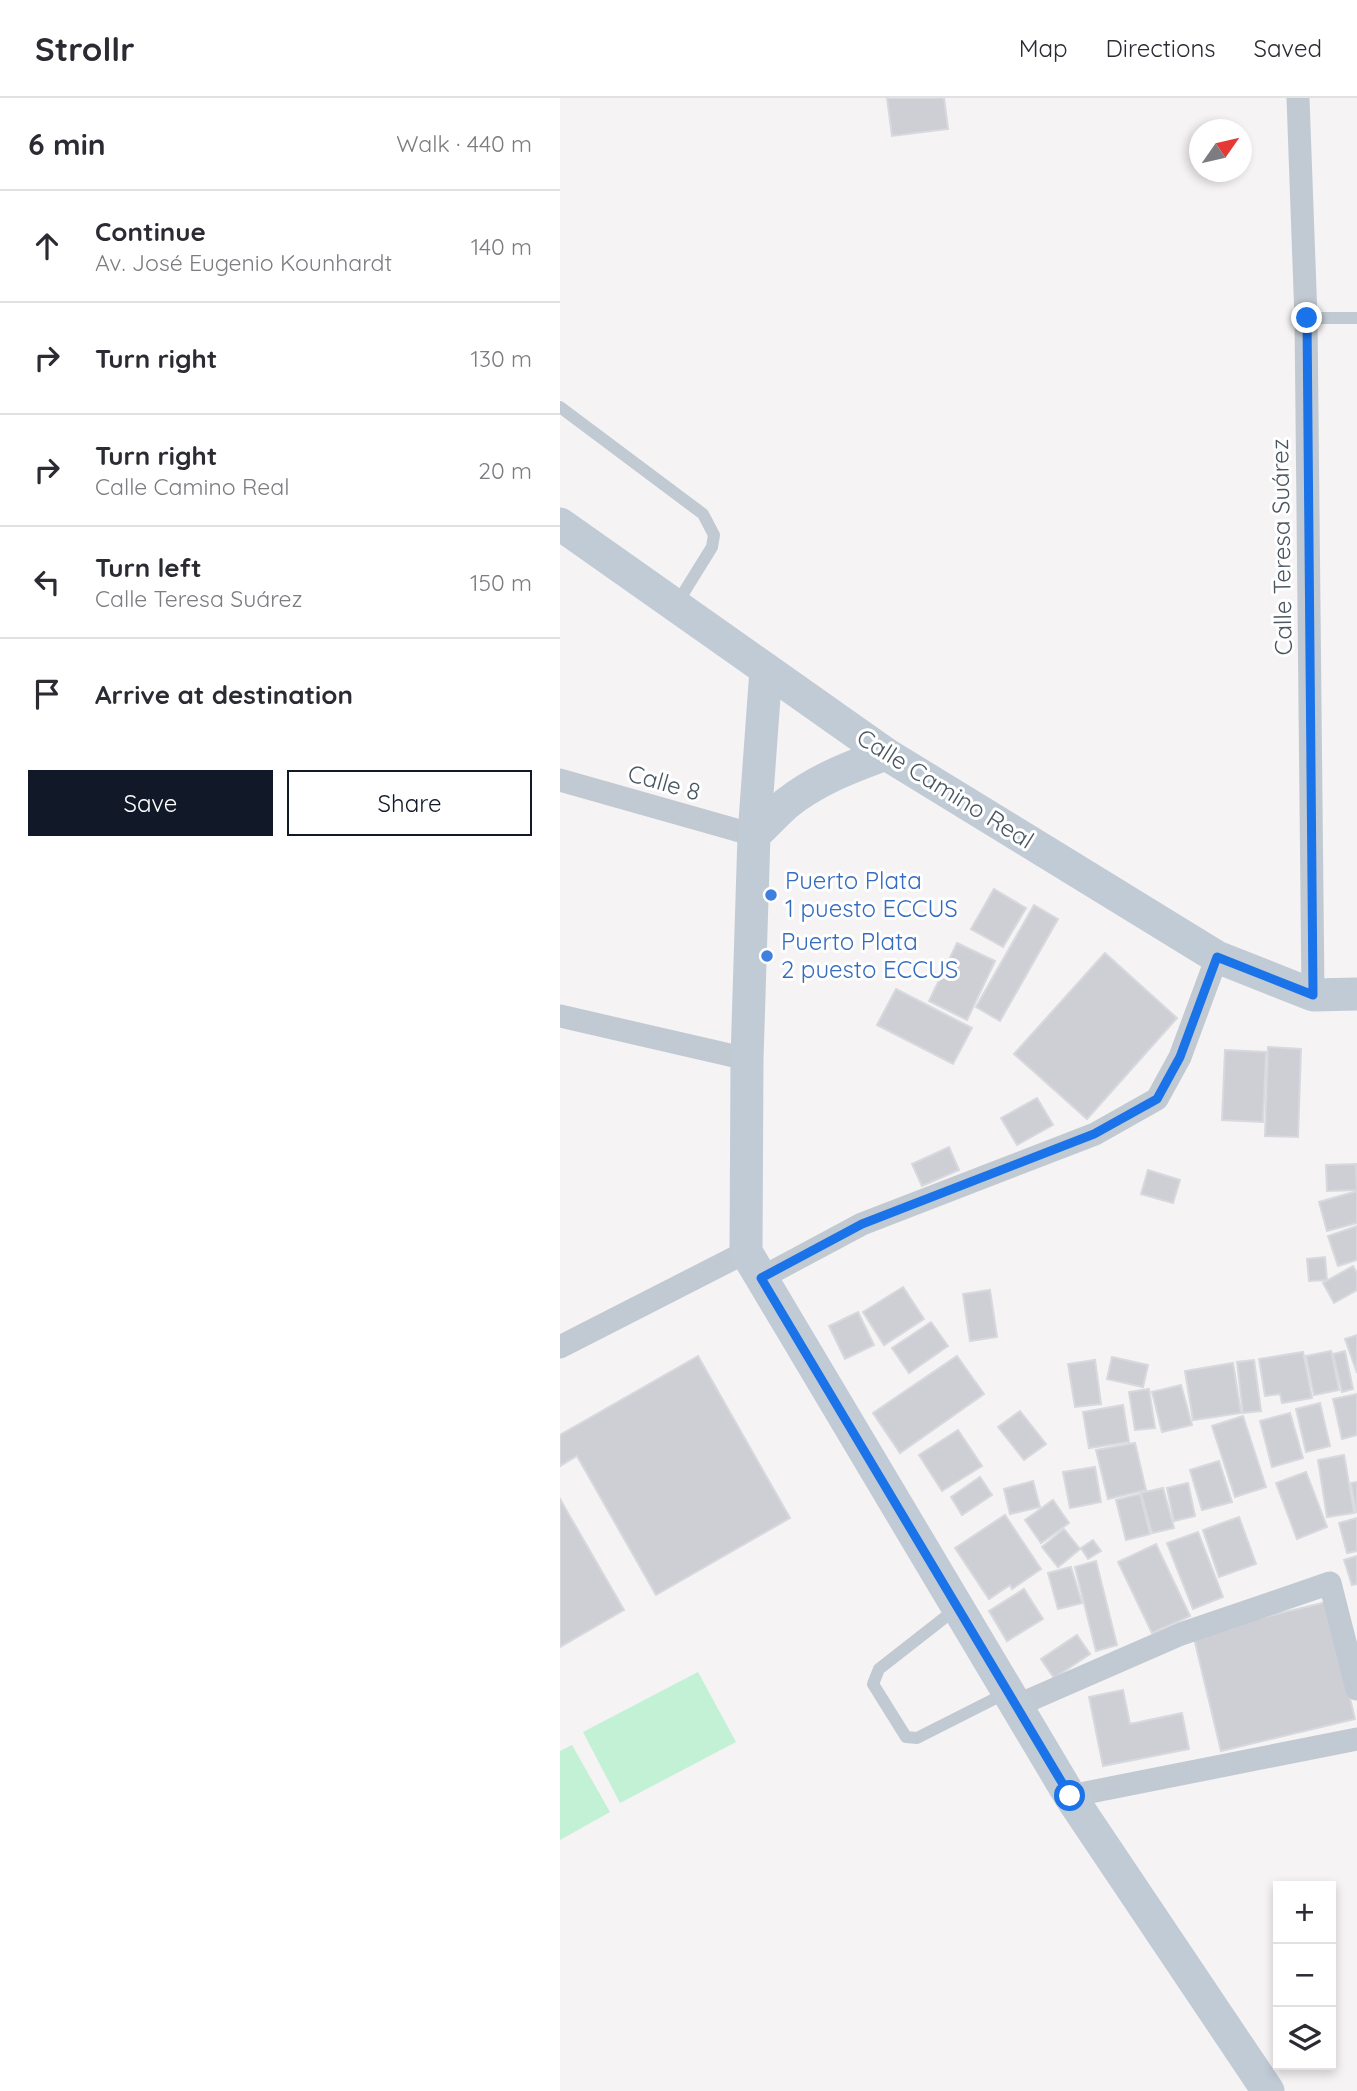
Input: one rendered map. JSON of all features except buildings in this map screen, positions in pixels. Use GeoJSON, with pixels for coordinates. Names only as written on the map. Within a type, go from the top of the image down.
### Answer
{"type":"FeatureCollection","features":[{"type":"Feature","properties":{"kind":"street","name":"Calle Teresa Suárez"},"geometry":{"type":"LineString","coordinates":[[1298,98],[1307,318],[1313,995]]}},
{"type":"Feature","properties":{"kind":"street","name":"Calle Camino Real"},"geometry":{"type":"LineString","coordinates":[[560,524],[886,754],[1217,957],[1313,995],[1357,994]]}},
{"type":"Feature","properties":{"kind":"street"},"geometry":{"type":"LineString","coordinates":[[766,670],[754,835],[747,1059],[754,1265],[1070,1796],[1268,2091]]}},
{"type":"Feature","properties":{"kind":"street"},"geometry":{"type":"LineString","coordinates":[[754,835],[786,804],[814,785],[839,771],[886,754]]}},
{"type":"Feature","properties":{"kind":"street","name":"Calle 8"},"geometry":{"type":"LineString","coordinates":[[560,780],[754,835]]}},
{"type":"Feature","properties":{"kind":"street"},"geometry":{"type":"LineString","coordinates":[[560,1347],[754,1265],[1094,1134],[1157,1099],[1180,1057],[1217,957]]}},
{"type":"Feature","properties":{"kind":"street"},"geometry":{"type":"LineString","coordinates":[[560,1016],[747,1059]]}},
{"type":"Feature","properties":{"kind":"street"},"geometry":{"type":"LineString","coordinates":[[1012,1699],[1181,1634],[1330,1583],[1357,1689]]}},
{"type":"Feature","properties":{"kind":"street"},"geometry":{"type":"LineString","coordinates":[[1070,1796],[1357,1738]]}},
{"type":"Feature","properties":{"kind":"lane"},"geometry":{"type":"LineString","coordinates":[[1307,318],[1357,318]]}},
{"type":"Feature","properties":{"kind":"lane"},"geometry":{"type":"LineString","coordinates":[[560,407],[703,514],[714,535],[712,547],[675,606]]}},
{"type":"Feature","properties":{"kind":"lane"},"geometry":{"type":"LineString","coordinates":[[958,1608],[879,1669],[873,1684],[906,1737],[917,1738],[1012,1699]]}},
{"type":"Feature","properties":{"kind":"green space"},"geometry":{"type":"Polygon","coordinates":[[[698,1672],[736,1742],[620,1803],[583,1732],[698,1672]]]}},
{"type":"Feature","properties":{"kind":"green space"},"geometry":{"type":"Polygon","coordinates":[[[572,1745],[610,1812],[560,1840],[560,1751],[572,1745]]]}},
{"type":"Feature","properties":{"kind":"place","name":"Puerto Plata 1 puesto ECCUS"},"geometry":{"type":"Point","coordinates":[771,895]}},
{"type":"Feature","properties":{"kind":"place","name":"Puerto Plata 2 puesto ECCUS"},"geometry":{"type":"Point","coordinates":[767,956]}},
{"type":"Feature","properties":{"kind":"route"},"geometry":{"type":"LineString","coordinates":[[1070,1796],[761,1278],[862,1224],[1094,1134],[1157,1099],[1180,1057],[1217,957],[1313,995],[1307,318]]}}]}
